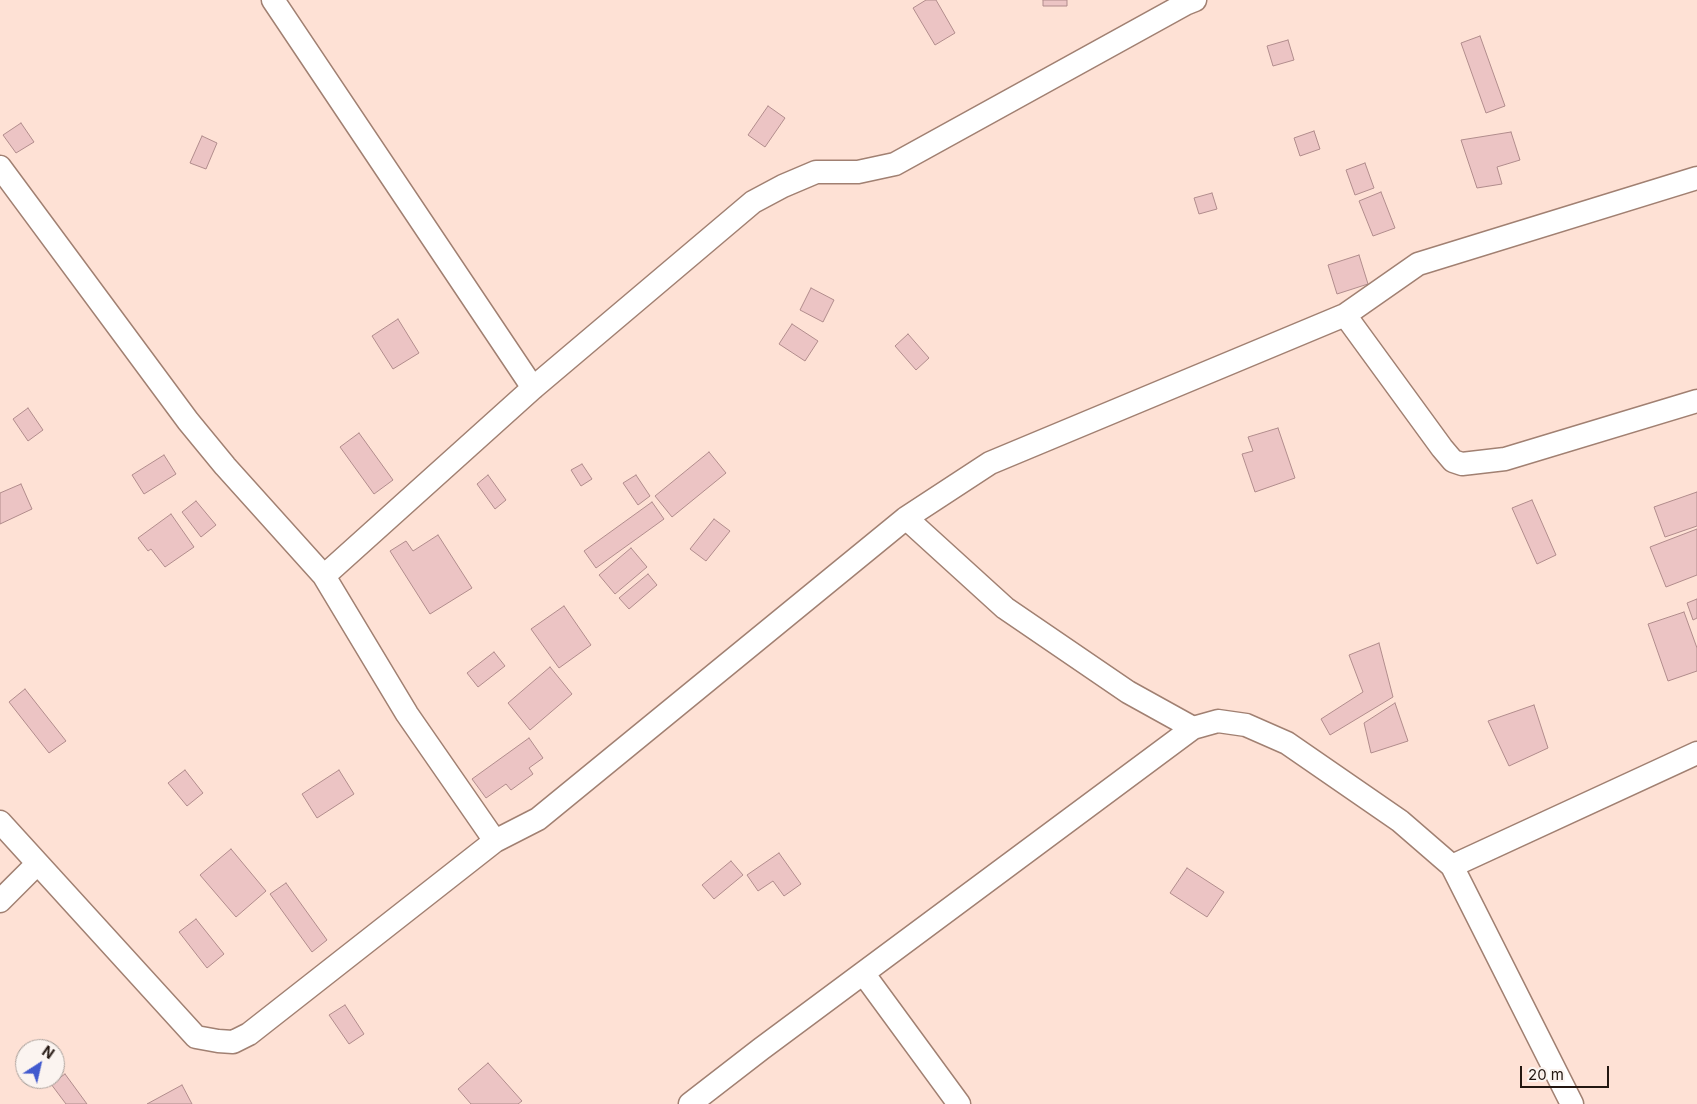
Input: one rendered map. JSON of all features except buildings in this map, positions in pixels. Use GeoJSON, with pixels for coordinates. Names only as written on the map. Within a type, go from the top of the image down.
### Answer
{"type":"FeatureCollection","features":[{"type":"Feature","properties":{"kind":"street"},"geometry":{"type":"LineString","coordinates":[[273,0],[533,388]]}},
{"type":"Feature","properties":{"kind":"street"},"geometry":{"type":"LineString","coordinates":[[324,576],[533,388],[753,202],[783,186],[816,172],[858,172],[894,164],[1189,1]]}},
{"type":"Feature","properties":{"kind":"street"},"geometry":{"type":"LineString","coordinates":[[0,167],[188,420],[225,466],[324,576],[407,714],[495,841]]}},
{"type":"Feature","properties":{"kind":"street"},"geometry":{"type":"LineString","coordinates":[[0,822],[196,1037],[233,1042],[249,1034],[495,841],[538,819],[906,518],[990,463],[1345,314],[1418,264],[1697,178]]}},
{"type":"Feature","properties":{"kind":"street"},"geometry":{"type":"LineString","coordinates":[[1345,314],[1442,448],[1453,461],[1462,464],[1505,460],[1697,401]]}},
{"type":"Feature","properties":{"kind":"street"},"geometry":{"type":"LineString","coordinates":[[906,518],[1005,608],[1128,692],[1193,728]]}},
{"type":"Feature","properties":{"kind":"street"},"geometry":{"type":"LineString","coordinates":[[690,1104],[760,1049],[1193,728],[1218,722],[1246,725],[1287,743],[1400,821],[1452,866],[1572,1104]]}},
{"type":"Feature","properties":{"kind":"street"},"geometry":{"type":"LineString","coordinates":[[1452,866],[1697,753]]}},
{"type":"Feature","properties":{"kind":"street"},"geometry":{"type":"LineString","coordinates":[[0,901],[37,864]]}},
{"type":"Feature","properties":{"kind":"street"},"geometry":{"type":"LineString","coordinates":[[863,973],[959,1104]]}}]}
